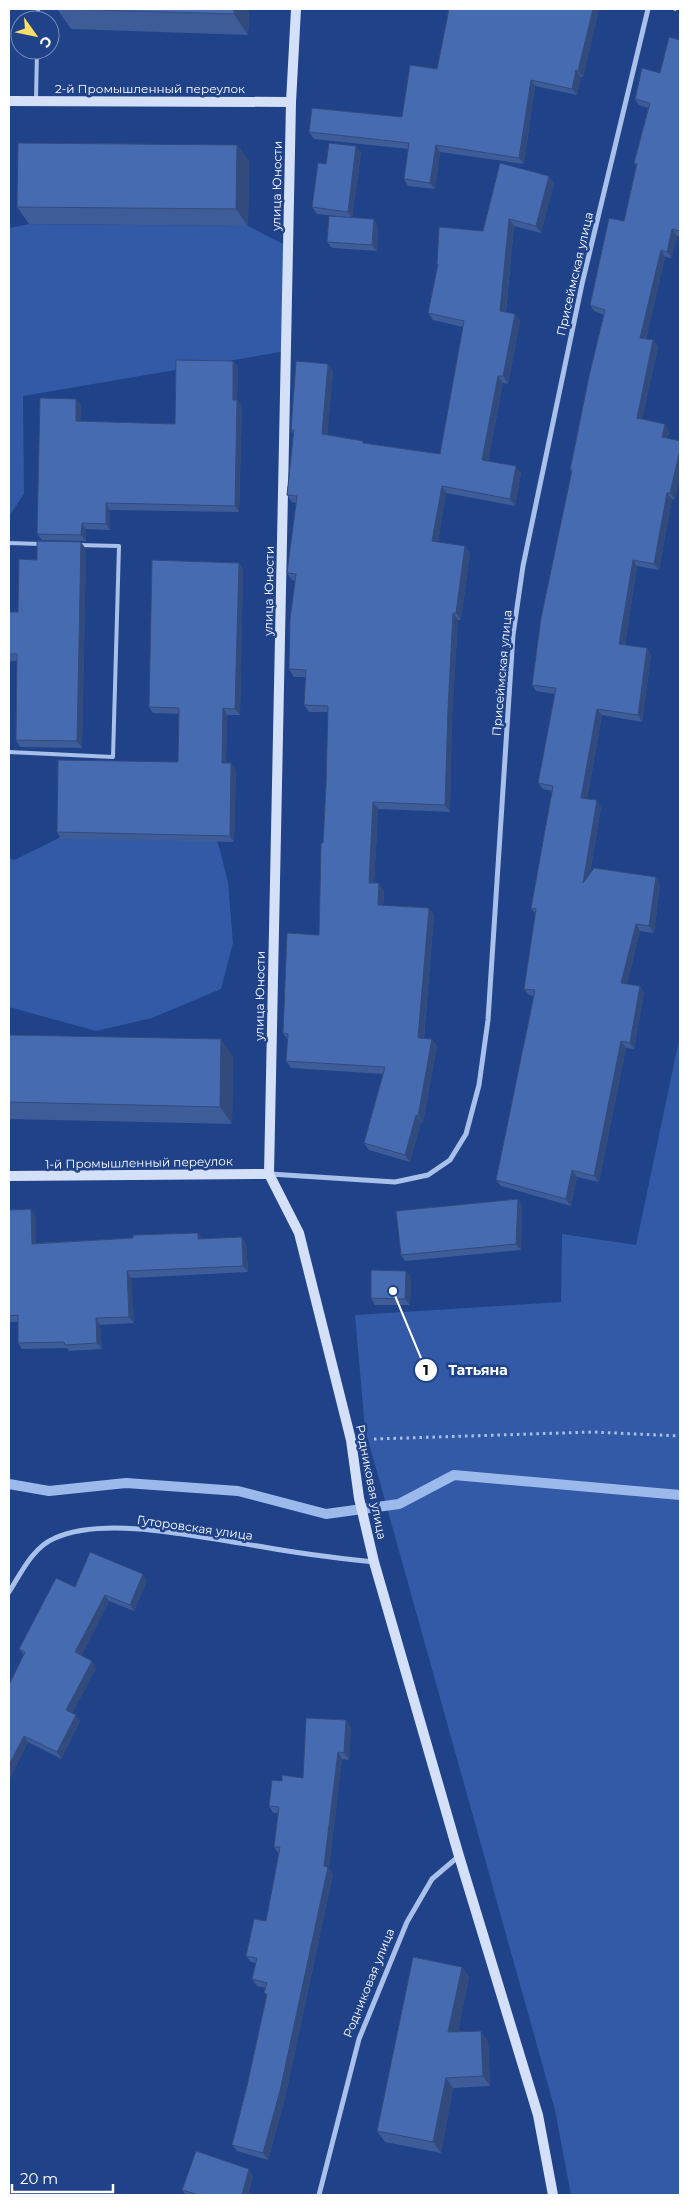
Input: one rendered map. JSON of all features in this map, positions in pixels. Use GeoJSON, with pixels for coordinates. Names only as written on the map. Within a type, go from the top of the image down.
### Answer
{"type":"FeatureCollection","features":[{"type":"Feature","properties":{"kind":"street","name":"улица Юности"},"geometry":{"type":"LineString","coordinates":[[269,1174],[291,102],[296,9]]}},
{"type":"Feature","properties":{"kind":"street","name":"Присеймская улица"},"geometry":{"type":"LineString","coordinates":[[269,1174],[395,1182],[428,1175],[450,1160],[466,1134],[479,1085],[488,1020],[513,635],[523,566],[582,284],[648,9]]}},
{"type":"Feature","properties":{"kind":"street","name":"2-й Промышленный переулок"},"geometry":{"type":"LineString","coordinates":[[9,101],[291,102]]}},
{"type":"Feature","properties":{"kind":"street","name":"1-й Промышленный переулок"},"geometry":{"type":"LineString","coordinates":[[9,1176],[269,1174]]}},
{"type":"Feature","properties":{"kind":"street","name":"Родниковая улица"},"geometry":{"type":"LineString","coordinates":[[269,1174],[299,1232],[351,1440],[359,1498],[374,1562],[459,1856],[538,2115],[553,2195]]}},
{"type":"Feature","properties":{"kind":"street","name":"Гуторовская улица"},"geometry":{"type":"LineString","coordinates":[[9,1592],[32,1556],[54,1538],[77,1531],[110,1528],[166,1532],[318,1556],[374,1562]]}},
{"type":"Feature","properties":{"kind":"street","name":"Родниковая улица"},"geometry":{"type":"LineString","coordinates":[[319,2195],[359,2040],[408,1922],[432,1879],[459,1856]]}},
{"type":"Feature","properties":{"kind":"lane"},"geometry":{"type":"LineString","coordinates":[[36,101],[37,60]]}},
{"type":"Feature","properties":{"kind":"lane"},"geometry":{"type":"LineString","coordinates":[[9,543],[46,544]]}},
{"type":"Feature","properties":{"kind":"lane"},"geometry":{"type":"LineString","coordinates":[[9,752],[113,757],[119,546],[73,545]]}},
{"type":"Feature","properties":{"kind":"path"},"geometry":{"type":"LineString","coordinates":[[674,9],[680,11]]}},
{"type":"Feature","properties":{"kind":"path"},"geometry":{"type":"LineString","coordinates":[[351,1440],[593,1432],[680,1436]]}},
{"type":"Feature","properties":{"kind":"shaded area"},"geometry":{"type":"Polygon","coordinates":[[[29,224],[248,226],[289,247],[286,351],[23,396],[24,494],[9,516],[9,228],[29,224]]]}},
{"type":"Feature","properties":{"kind":"shaded area"},"geometry":{"type":"Polygon","coordinates":[[[110,802],[176,809],[218,843],[228,882],[233,943],[221,989],[152,1018],[96,1031],[9,1007],[9,858],[14,860],[57,839],[110,802]]]}},
{"type":"Feature","properties":{"kind":"shaded area"},"geometry":{"type":"Polygon","coordinates":[[[680,1035],[680,2195],[571,2195],[555,2110],[365,1429],[355,1315],[561,1302],[562,1234],[636,1245],[680,1035]]]}},
{"type":"Feature","properties":{"kind":"building"},"geometry":{"type":"Polygon","coordinates":[[[59,9],[234,9],[234,14],[59,9]]]}},
{"type":"Feature","properties":{"kind":"building"},"geometry":{"type":"Polygon","coordinates":[[[449,9],[593,9],[572,89],[531,80],[519,158],[436,145],[430,183],[404,179],[409,143],[309,132],[312,108],[402,117],[410,65],[437,69],[449,9]]]}},
{"type":"Feature","properties":{"kind":"building"},"geometry":{"type":"Polygon","coordinates":[[[669,37],[680,40],[680,231],[672,229],[667,252],[661,250],[640,338],[653,340],[637,418],[665,424],[662,437],[680,441],[680,450],[670,493],[667,493],[654,564],[633,560],[619,644],[647,648],[638,715],[597,709],[581,798],[597,800],[583,883],[594,868],[656,877],[649,926],[636,924],[621,983],[640,986],[630,1043],[621,1041],[594,1176],[572,1170],[566,1199],[496,1180],[535,990],[524,989],[536,909],[531,908],[553,786],[538,783],[556,688],[532,685],[541,618],[572,470],[570,470],[589,376],[605,310],[590,305],[609,218],[624,221],[637,164],[634,163],[650,103],[635,99],[642,68],[660,73],[669,37]]]}},
{"type":"Feature","properties":{"kind":"building"},"geometry":{"type":"Polygon","coordinates":[[[18,143],[237,145],[236,209],[17,207],[18,143]]]}},
{"type":"Feature","properties":{"kind":"building"},"geometry":{"type":"Polygon","coordinates":[[[329,143],[356,146],[348,212],[312,207],[318,163],[326,164],[329,143]]]}},
{"type":"Feature","properties":{"kind":"building"},"geometry":{"type":"Polygon","coordinates":[[[500,163],[549,176],[536,226],[509,219],[500,311],[515,314],[503,376],[498,376],[482,460],[516,466],[510,499],[442,486],[432,541],[465,546],[456,613],[453,613],[445,805],[373,802],[369,883],[379,883],[378,905],[429,908],[418,1038],[432,1039],[418,1116],[416,1115],[405,1155],[364,1143],[385,1067],[286,1061],[288,1034],[283,1033],[287,933],[319,935],[321,843],[323,843],[326,786],[328,706],[304,705],[306,670],[289,669],[290,619],[296,574],[287,573],[297,496],[287,495],[294,430],[291,430],[296,361],[328,364],[322,434],[363,441],[363,443],[440,454],[464,321],[428,313],[438,264],[439,227],[483,231],[500,163]]]}},
{"type":"Feature","properties":{"kind":"building"},"geometry":{"type":"Polygon","coordinates":[[[329,216],[374,219],[372,245],[327,242],[329,216]]]}},
{"type":"Feature","properties":{"kind":"building"},"geometry":{"type":"Polygon","coordinates":[[[176,360],[233,361],[233,400],[237,400],[235,506],[106,503],[106,524],[82,523],[81,535],[37,534],[40,398],[76,399],[76,421],[175,424],[176,360]]]}},
{"type":"Feature","properties":{"kind":"building"},"geometry":{"type":"Polygon","coordinates":[[[37,541],[81,542],[77,741],[16,740],[17,654],[9,654],[9,612],[18,612],[19,559],[37,560],[37,541]]]}},
{"type":"Feature","properties":{"kind":"building"},"geometry":{"type":"Polygon","coordinates":[[[152,560],[239,563],[235,709],[223,708],[222,763],[231,763],[230,836],[57,832],[58,760],[178,762],[179,708],[149,707],[152,560]]]}},
{"type":"Feature","properties":{"kind":"building"},"geometry":{"type":"Polygon","coordinates":[[[9,1035],[221,1039],[220,1107],[9,1102],[9,1035]]]}},
{"type":"Feature","properties":{"kind":"building"},"geometry":{"type":"Polygon","coordinates":[[[518,1199],[516,1244],[401,1255],[396,1211],[518,1199]]]}},
{"type":"Feature","properties":{"kind":"building"},"geometry":{"type":"Polygon","coordinates":[[[31,1209],[32,1244],[133,1238],[133,1235],[198,1233],[198,1239],[242,1237],[243,1266],[127,1271],[129,1317],[96,1318],[97,1343],[65,1345],[64,1342],[18,1343],[18,1315],[9,1316],[9,1210],[31,1209]]]}},
{"type":"Feature","properties":{"kind":"building"},"geometry":{"type":"Polygon","coordinates":[[[371,1270],[406,1271],[405,1299],[371,1298],[371,1270]]]}},
{"type":"Feature","properties":{"kind":"building"},"geometry":{"type":"Polygon","coordinates":[[[90,1552],[143,1574],[130,1605],[105,1595],[75,1652],[92,1661],[66,1710],[76,1715],[57,1752],[24,1736],[9,1765],[9,1685],[25,1652],[19,1649],[56,1578],[75,1587],[90,1552]]]}},
{"type":"Feature","properties":{"kind":"building"},"geometry":{"type":"Polygon","coordinates":[[[306,1718],[346,1720],[344,1753],[338,1752],[324,1866],[328,1867],[280,2091],[263,2153],[232,2145],[267,1994],[264,1993],[267,1983],[252,1979],[257,1958],[246,1956],[254,1919],[266,1921],[280,1847],[274,1847],[279,1807],[269,1806],[272,1780],[282,1781],[282,1775],[303,1778],[306,1718]]]}},
{"type":"Feature","properties":{"kind":"building"},"geometry":{"type":"Polygon","coordinates":[[[413,1957],[462,1967],[448,2032],[481,2031],[483,2076],[446,2078],[433,2142],[377,2131],[413,1957]]]}},
{"type":"Feature","properties":{"kind":"building"},"geometry":{"type":"Polygon","coordinates":[[[196,2151],[249,2169],[242,2195],[199,2195],[182,2190],[196,2151]]]}},
{"type":"Feature","properties":{"kind":"waterway"},"geometry":{"type":"LineString","coordinates":[[9,1484],[49,1491],[126,1483],[238,1491],[326,1514],[399,1504],[454,1475],[680,1495]]}},
{"type":"Feature","properties":{"kind":"place","name":"Татьяна"},"geometry":{"type":"Point","coordinates":[393,1291]}}]}
